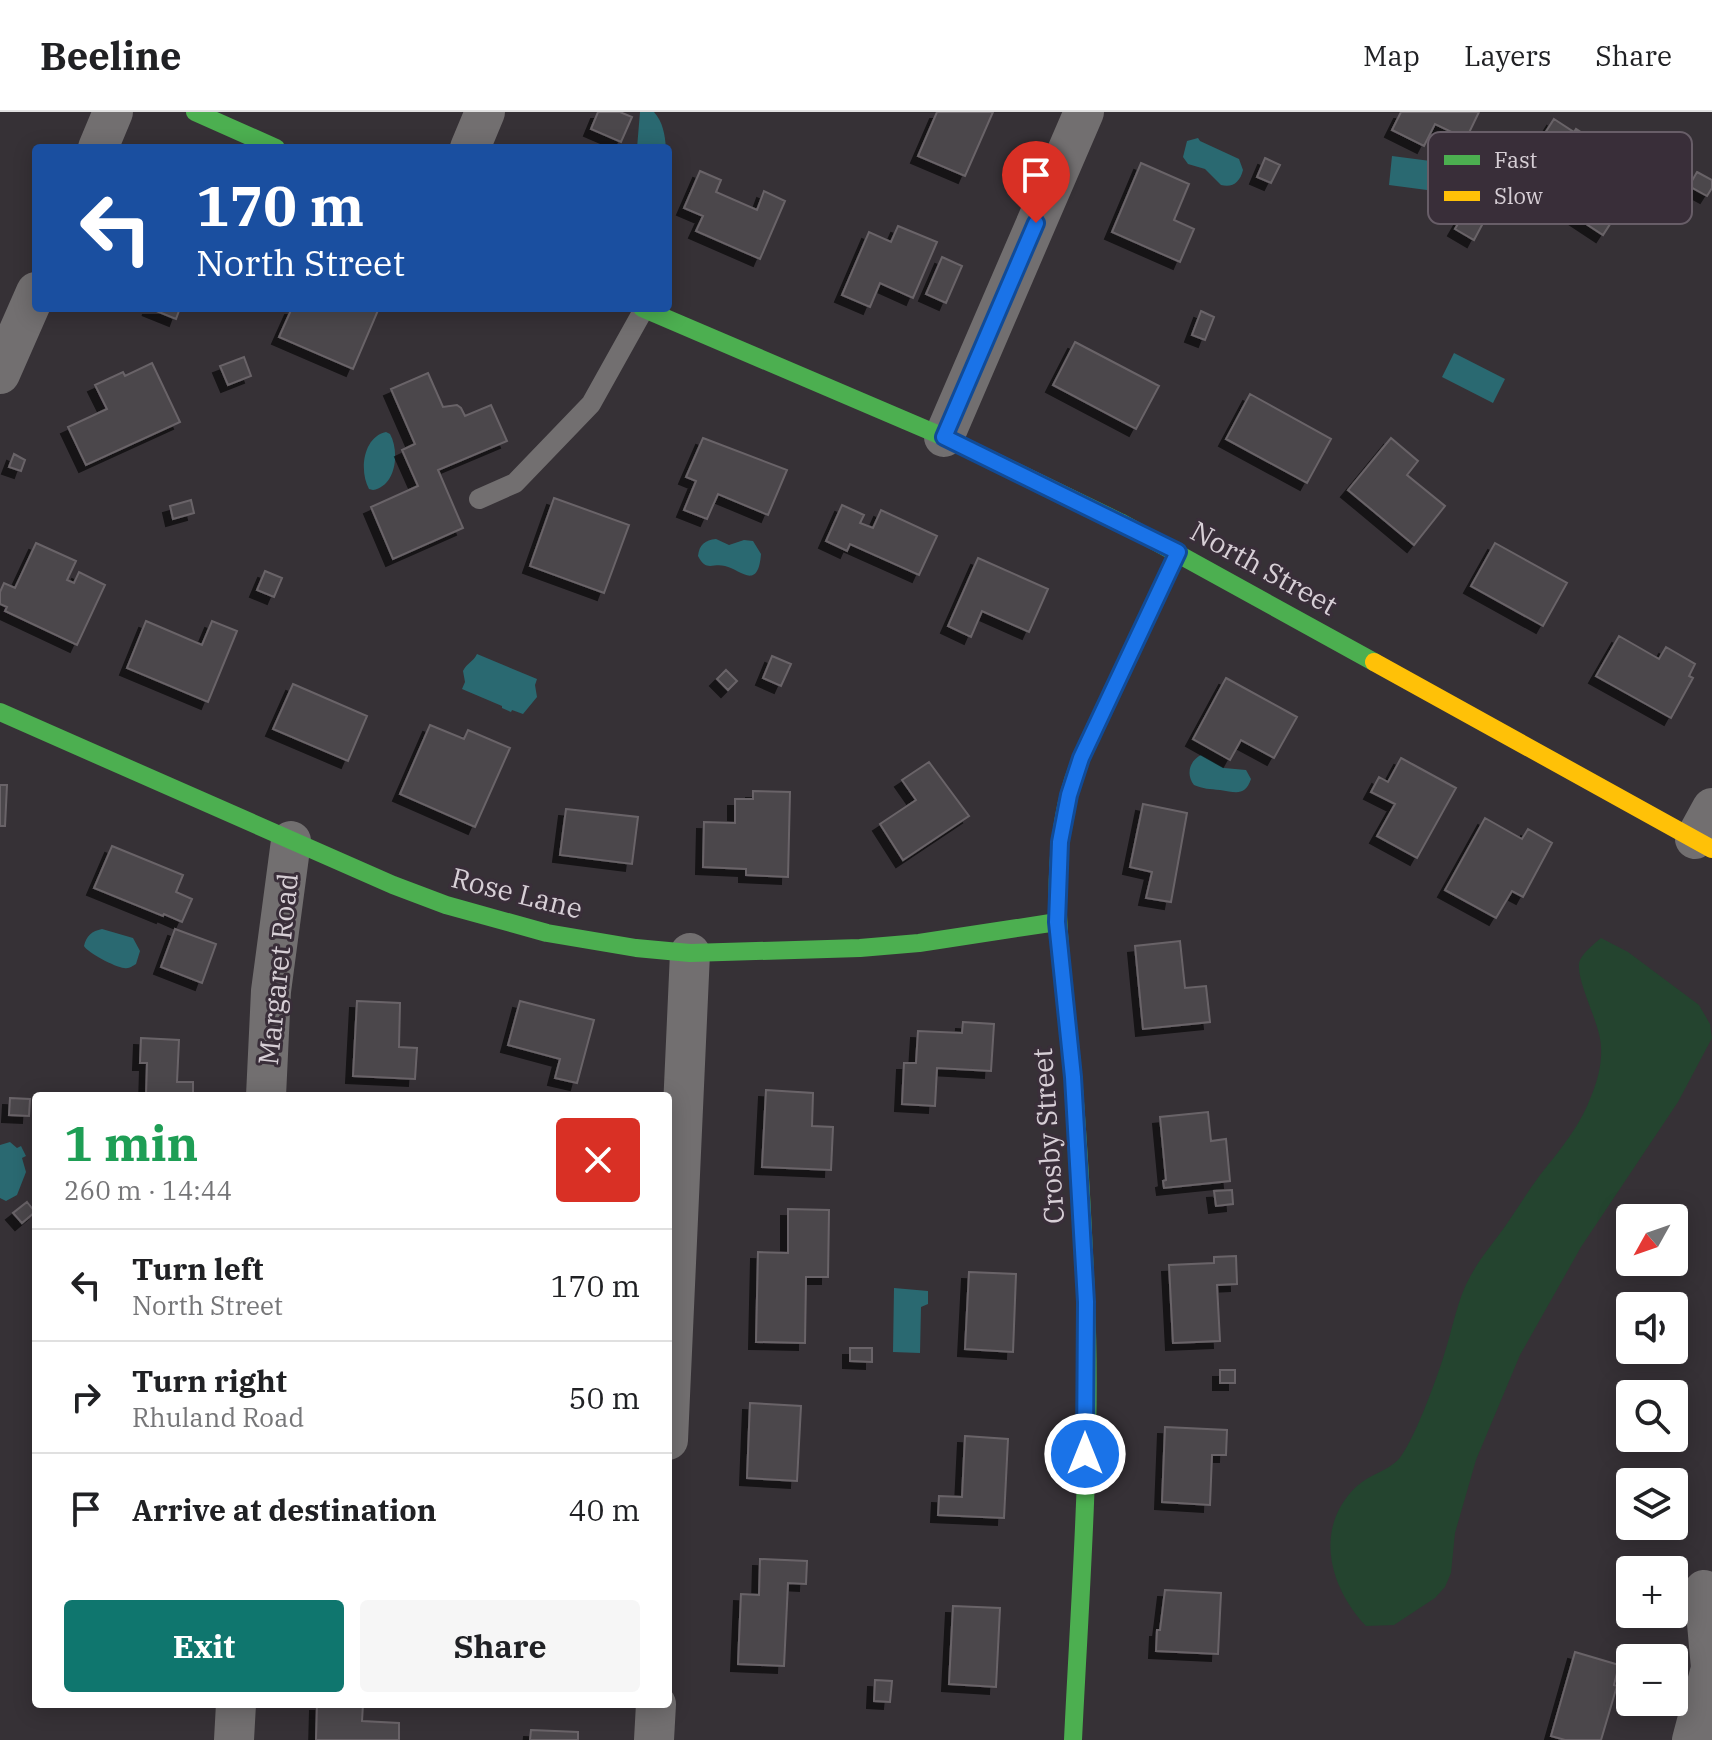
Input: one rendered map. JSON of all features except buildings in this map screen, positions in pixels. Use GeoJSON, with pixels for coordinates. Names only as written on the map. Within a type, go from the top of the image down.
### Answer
{"type":"FeatureCollection","features":[{"type":"Feature","properties":{"kind":"street"},"geometry":{"type":"LineString","coordinates":[[100,144],[113,112]]}},
{"type":"Feature","properties":{"kind":"street"},"geometry":{"type":"LineString","coordinates":[[195,112],[267,144]]}},
{"type":"Feature","properties":{"kind":"street"},"geometry":{"type":"LineString","coordinates":[[472,144],[485,112]]}},
{"type":"Feature","properties":{"kind":"street"},"geometry":{"type":"LineString","coordinates":[[944,437],[1084,112]]}},
{"type":"Feature","properties":{"kind":"street"},"geometry":{"type":"LineString","coordinates":[[0,374],[32,301]]}},
{"type":"Feature","properties":{"kind":"street","name":"North Street"},"geometry":{"type":"LineString","coordinates":[[652,312],[944,437],[1178,552],[1706,832]]}},
{"type":"Feature","properties":{"kind":"street","name":"Crosby Street"},"geometry":{"type":"LineString","coordinates":[[1073,1740],[1085,1485],[1086,1302],[1073,1077],[1057,922],[1060,842],[1075,776],[1178,552]]}},
{"type":"Feature","properties":{"kind":"street","name":"Rose Lane"},"geometry":{"type":"LineString","coordinates":[[0,712],[393,885],[446,905],[547,933],[636,948],[690,953],[860,948],[919,943],[1057,922]]}},
{"type":"Feature","properties":{"kind":"street","name":"Margaret Road"},"geometry":{"type":"LineString","coordinates":[[266,1092],[271,991],[291,841]]}},
{"type":"Feature","properties":{"kind":"street"},"geometry":{"type":"LineString","coordinates":[[672,1351],[690,953]]}},
{"type":"Feature","properties":{"kind":"street"},"geometry":{"type":"LineString","coordinates":[[1692,1740],[1711,1668],[1704,1590]]}},
{"type":"Feature","properties":{"kind":"street"},"geometry":{"type":"LineString","coordinates":[[234,1740],[236,1708]]}},
{"type":"Feature","properties":{"kind":"street"},"geometry":{"type":"LineString","coordinates":[[654,1740],[656,1708]]}},
{"type":"Feature","properties":{"kind":"lane"},"geometry":{"type":"LineString","coordinates":[[479,499],[515,483],[591,404],[641,312]]}},
{"type":"Feature","properties":{"kind":"green space"},"geometry":{"type":"Polygon","coordinates":[[[1601,938],[1628,952],[1699,1005],[1710,1024],[1712,1038],[1678,1102],[1581,1247],[1520,1355],[1476,1460],[1455,1533],[1451,1573],[1445,1587],[1435,1598],[1394,1625],[1366,1626],[1353,1610],[1335,1575],[1331,1538],[1335,1520],[1343,1502],[1357,1486],[1394,1464],[1404,1452],[1430,1394],[1466,1284],[1582,1116],[1598,1077],[1601,1047],[1579,967],[1584,954],[1601,938]]]}},
{"type":"Feature","properties":{"kind":"water"},"geometry":{"type":"Polygon","coordinates":[[[640,112],[654,112],[663,129],[665,144],[637,144],[640,112]]]}},
{"type":"Feature","properties":{"kind":"water"},"geometry":{"type":"Polygon","coordinates":[[[1198,138],[1239,159],[1243,170],[1235,183],[1221,185],[1205,169],[1188,164],[1183,157],[1187,141],[1198,138]]]}},
{"type":"Feature","properties":{"kind":"water"},"geometry":{"type":"Polygon","coordinates":[[[1392,156],[1428,161],[1428,190],[1389,185],[1392,156]]]}},
{"type":"Feature","properties":{"kind":"water"},"geometry":{"type":"Polygon","coordinates":[[[1454,353],[1505,379],[1493,403],[1442,377],[1454,353]]]}},
{"type":"Feature","properties":{"kind":"water"},"geometry":{"type":"Polygon","coordinates":[[[386,432],[393,441],[394,467],[387,482],[381,487],[369,489],[364,473],[365,456],[372,440],[386,432]]]}},
{"type":"Feature","properties":{"kind":"water"},"geometry":{"type":"Polygon","coordinates":[[[716,539],[729,545],[744,540],[753,541],[761,554],[756,572],[748,575],[725,566],[704,564],[698,556],[701,546],[716,539]]]}},
{"type":"Feature","properties":{"kind":"water"},"geometry":{"type":"Polygon","coordinates":[[[477,654],[537,679],[537,697],[523,714],[511,712],[462,689],[465,682],[463,671],[477,654]]]}},
{"type":"Feature","properties":{"kind":"water"},"geometry":{"type":"Polygon","coordinates":[[[1201,755],[1224,768],[1246,770],[1251,779],[1249,785],[1243,791],[1235,792],[1194,785],[1190,768],[1201,755]]]}},
{"type":"Feature","properties":{"kind":"water"},"geometry":{"type":"Polygon","coordinates":[[[102,929],[133,938],[140,951],[136,964],[128,968],[120,967],[86,949],[84,946],[88,937],[102,929]]]}},
{"type":"Feature","properties":{"kind":"water"},"geometry":{"type":"Polygon","coordinates":[[[10,1142],[17,1148],[21,1146],[26,1156],[22,1158],[26,1172],[17,1195],[6,1201],[0,1198],[0,1145],[10,1142]]]}},
{"type":"Feature","properties":{"kind":"water"},"geometry":{"type":"Polygon","coordinates":[[[894,1288],[928,1291],[928,1304],[921,1307],[920,1353],[893,1352],[894,1288]]]}},
{"type":"Feature","properties":{"kind":"traffic: fast"},"geometry":{"type":"LineString","coordinates":[[195,112],[267,144]]}},
{"type":"Feature","properties":{"kind":"traffic: fast"},"geometry":{"type":"LineString","coordinates":[[651,312],[944,437],[1120,522],[1374,662]]}},
{"type":"Feature","properties":{"kind":"traffic: fast"},"geometry":{"type":"LineString","coordinates":[[1073,1740],[1084,1520],[1087,1354],[1084,1243],[1073,1076],[1059,935],[1058,864],[1072,782],[1106,705]]}},
{"type":"Feature","properties":{"kind":"traffic: fast"},"geometry":{"type":"LineString","coordinates":[[0,712],[393,885],[446,905],[547,933],[636,948],[690,953],[860,948],[919,943],[1057,922]]}},
{"type":"Feature","properties":{"kind":"traffic: slow"},"geometry":{"type":"LineString","coordinates":[[1106,705],[1178,552]]}},
{"type":"Feature","properties":{"kind":"traffic: slow"},"geometry":{"type":"LineString","coordinates":[[1374,662],[1712,849]]}},
{"type":"Feature","properties":{"kind":"route"},"geometry":{"type":"LineString","coordinates":[[1036,223],[944,437],[1178,552],[1081,758],[1069,795],[1060,842],[1057,922],[1073,1077],[1086,1302],[1085,1454]]}}]}
